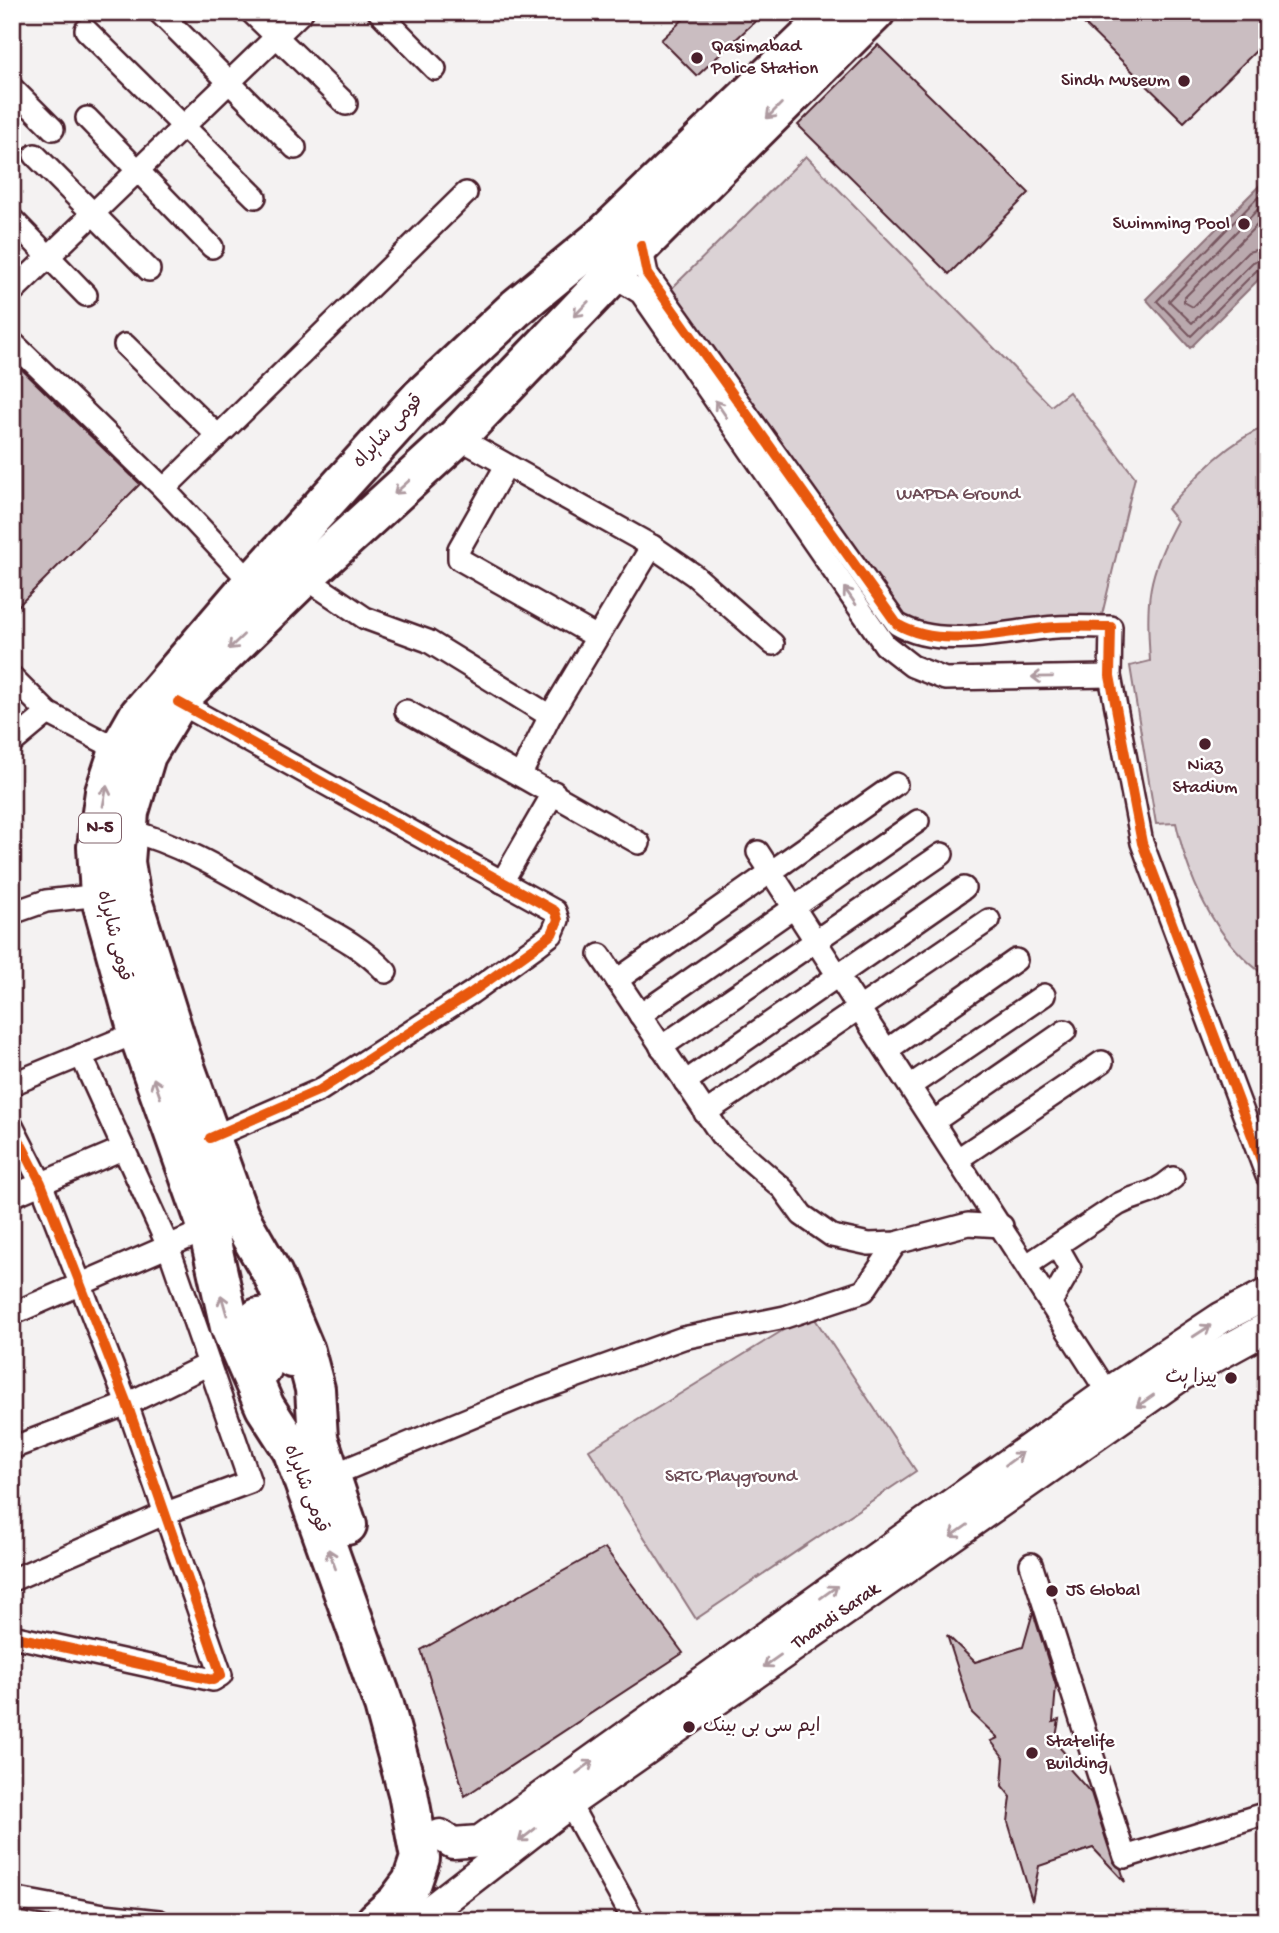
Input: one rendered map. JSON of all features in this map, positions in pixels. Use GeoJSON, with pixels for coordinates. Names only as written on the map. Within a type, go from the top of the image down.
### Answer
{"type":"FeatureCollection","features":[{"type":"Feature","properties":{"kind":"highway","name":"قومی شاہراہ"},"geometry":{"type":"LineString","coordinates":[[376,1921],[397,1902],[412,1882],[420,1858],[408,1793],[384,1705],[305,1444],[315,1388],[292,1314],[239,1216],[210,1138],[130,894],[105,792],[119,750],[139,715],[253,583],[421,397],[532,295],[601,238],[835,12]]}},
{"type":"Feature","properties":{"kind":"highway","name":"قومی شاہراہ"},"geometry":{"type":"LineString","coordinates":[[407,1921],[433,1875],[440,1835],[405,1699],[330,1476],[305,1444],[265,1407],[230,1327],[208,1230],[138,1032],[100,895],[146,755],[178,702],[304,577],[449,444],[614,276],[640,244],[875,12]]}},
{"type":"Feature","properties":{"kind":"highway"},"geometry":{"type":"LineString","coordinates":[[497,395],[478,395],[473,389],[472,375],[532,295]]}},
{"type":"Feature","properties":{"kind":"highway"},"geometry":{"type":"LineString","coordinates":[[334,492],[415,422],[440,410],[452,417],[453,429],[449,444]]}},
{"type":"Feature","properties":{"kind":"main road","name":"Thandi Sarak"},"geometry":{"type":"LineString","coordinates":[[440,1835],[453,1843],[480,1841],[1108,1392],[1221,1318],[1267,1294]]}},
{"type":"Feature","properties":{"kind":"main road","name":"Thandi Sarak"},"geometry":{"type":"LineString","coordinates":[[417,1921],[569,1803],[1183,1374],[1267,1328]]}},
{"type":"Feature","properties":{"kind":"street"},"geometry":{"type":"LineString","coordinates":[[159,12],[295,148]]}},
{"type":"Feature","properties":{"kind":"street"},"geometry":{"type":"LineString","coordinates":[[251,12],[346,104]]}},
{"type":"Feature","properties":{"kind":"street"},"geometry":{"type":"LineString","coordinates":[[12,292],[302,12]]}},
{"type":"Feature","properties":{"kind":"street"},"geometry":{"type":"LineString","coordinates":[[379,12],[436,69]]}},
{"type":"Feature","properties":{"kind":"street"},"geometry":{"type":"LineString","coordinates":[[86,30],[255,197]]}},
{"type":"Feature","properties":{"kind":"street"},"geometry":{"type":"LineString","coordinates":[[12,88],[54,129]]}},
{"type":"Feature","properties":{"kind":"street"},"geometry":{"type":"LineString","coordinates":[[87,118],[212,247]]}},
{"type":"Feature","properties":{"kind":"street"},"geometry":{"type":"LineString","coordinates":[[35,155],[149,270]]}},
{"type":"Feature","properties":{"kind":"street"},"geometry":{"type":"LineString","coordinates":[[164,489],[466,193]]}},
{"type":"Feature","properties":{"kind":"street"},"geometry":{"type":"LineString","coordinates":[[12,219],[86,295]]}},
{"type":"Feature","properties":{"kind":"street"},"geometry":{"type":"LineString","coordinates":[[640,244],[647,274],[897,624],[925,636],[956,636],[1057,627],[1111,627],[1110,676],[1142,843],[1267,1176]]}},
{"type":"Feature","properties":{"kind":"street"},"geometry":{"type":"LineString","coordinates":[[614,276],[641,293],[892,652],[929,676],[945,679],[1110,676]]}},
{"type":"Feature","properties":{"kind":"street"},"geometry":{"type":"LineString","coordinates":[[12,342],[164,489],[253,583]]}},
{"type":"Feature","properties":{"kind":"street"},"geometry":{"type":"LineString","coordinates":[[125,345],[218,436]]}},
{"type":"Feature","properties":{"kind":"street"},"geometry":{"type":"LineString","coordinates":[[449,444],[506,466],[652,546],[694,575],[773,644]]}},
{"type":"Feature","properties":{"kind":"street"},"geometry":{"type":"LineString","coordinates":[[506,466],[458,548],[459,559],[597,637]]}},
{"type":"Feature","properties":{"kind":"street"},"geometry":{"type":"LineString","coordinates":[[521,774],[550,716],[652,546]]}},
{"type":"Feature","properties":{"kind":"street"},"geometry":{"type":"LineString","coordinates":[[304,577],[365,618],[428,641],[550,716]]}},
{"type":"Feature","properties":{"kind":"street"},"geometry":{"type":"LineString","coordinates":[[12,677],[48,713],[119,750]]}},
{"type":"Feature","properties":{"kind":"street"},"geometry":{"type":"LineString","coordinates":[[178,702],[555,911],[558,920],[552,934],[471,993],[320,1090],[210,1138]]}},
{"type":"Feature","properties":{"kind":"street"},"geometry":{"type":"LineString","coordinates":[[406,711],[554,792],[639,843]]}},
{"type":"Feature","properties":{"kind":"street"},"geometry":{"type":"LineString","coordinates":[[12,743],[48,713]]}},
{"type":"Feature","properties":{"kind":"street"},"geometry":{"type":"LineString","coordinates":[[617,980],[896,784]]}},
{"type":"Feature","properties":{"kind":"street"},"geometry":{"type":"LineString","coordinates":[[502,883],[554,792]]}},
{"type":"Feature","properties":{"kind":"street"},"geometry":{"type":"LineString","coordinates":[[640,1015],[918,821]]}},
{"type":"Feature","properties":{"kind":"street"},"geometry":{"type":"LineString","coordinates":[[117,843],[158,838],[360,948],[386,971]]}},
{"type":"Feature","properties":{"kind":"street"},"geometry":{"type":"LineString","coordinates":[[758,852],[1108,1392]]}},
{"type":"Feature","properties":{"kind":"street"},"geometry":{"type":"LineString","coordinates":[[661,1047],[942,854]]}},
{"type":"Feature","properties":{"kind":"street"},"geometry":{"type":"LineString","coordinates":[[685,1082],[964,888]]}},
{"type":"Feature","properties":{"kind":"street"},"geometry":{"type":"LineString","coordinates":[[12,913],[46,901],[100,895]]}},
{"type":"Feature","properties":{"kind":"street"},"geometry":{"type":"LineString","coordinates":[[705,1113],[989,920]]}},
{"type":"Feature","properties":{"kind":"street"},"geometry":{"type":"LineString","coordinates":[[600,955],[721,1135],[783,1189],[802,1215],[832,1236],[869,1244],[896,1243],[968,1224],[1002,1226]]}},
{"type":"Feature","properties":{"kind":"street"},"geometry":{"type":"LineString","coordinates":[[887,1050],[1016,960]]}},
{"type":"Feature","properties":{"kind":"street"},"geometry":{"type":"LineString","coordinates":[[910,1086],[1044,995]]}},
{"type":"Feature","properties":{"kind":"street"},"geometry":{"type":"LineString","coordinates":[[933,1122],[1065,1031]]}},
{"type":"Feature","properties":{"kind":"street"},"geometry":{"type":"LineString","coordinates":[[12,1084],[138,1032]]}},
{"type":"Feature","properties":{"kind":"street"},"geometry":{"type":"LineString","coordinates":[[12,1580],[166,1513],[250,1482],[168,1246],[81,1055]]}},
{"type":"Feature","properties":{"kind":"street"},"geometry":{"type":"LineString","coordinates":[[958,1159],[1102,1062]]}},
{"type":"Feature","properties":{"kind":"street"},"geometry":{"type":"LineString","coordinates":[[12,1126],[41,1183],[127,1404],[221,1675],[213,1680],[12,1636]]}},
{"type":"Feature","properties":{"kind":"street"},"geometry":{"type":"LineString","coordinates":[[12,1196],[122,1149]]}},
{"type":"Feature","properties":{"kind":"street"},"geometry":{"type":"LineString","coordinates":[[1027,1265],[1119,1205],[1135,1197],[1150,1195],[1173,1178]]}},
{"type":"Feature","properties":{"kind":"street"},"geometry":{"type":"LineString","coordinates":[[12,1314],[208,1230]]}},
{"type":"Feature","properties":{"kind":"street"},"geometry":{"type":"LineString","coordinates":[[330,1476],[533,1392],[683,1338],[785,1317],[864,1291],[896,1243]]}},
{"type":"Feature","properties":{"kind":"street"},"geometry":{"type":"LineString","coordinates":[[1051,1302],[1070,1269],[1057,1246]]}},
{"type":"Feature","properties":{"kind":"street"},"geometry":{"type":"LineString","coordinates":[[12,1448],[127,1404],[209,1364]]}},
{"type":"Feature","properties":{"kind":"street"},"geometry":{"type":"LineString","coordinates":[[1031,1564],[1125,1857],[1267,1813]]}},
{"type":"Feature","properties":{"kind":"street"},"geometry":{"type":"LineString","coordinates":[[569,1803],[634,1921]]}},
{"type":"Feature","properties":{"kind":"street"},"geometry":{"type":"LineString","coordinates":[[12,1898],[104,1916],[159,1921]]}},
{"type":"Feature","properties":{"kind":"green space","name":"WAPDA Ground"},"geometry":{"type":"Polygon","coordinates":[[[806,156],[1051,406],[1069,392],[1135,477],[1101,619],[897,634],[668,292],[806,156]]]}},
{"type":"Feature","properties":{"kind":"green space","name":"Niaz Stadium"},"geometry":{"type":"Polygon","coordinates":[[[1267,426],[1267,977],[1233,946],[1207,909],[1189,867],[1176,823],[1156,824],[1130,666],[1150,661],[1148,621],[1151,588],[1160,557],[1177,521],[1167,509],[1225,451],[1267,426]]]}},
{"type":"Feature","properties":{"kind":"green space","name":"SRTC Playground"},"geometry":{"type":"Polygon","coordinates":[[[811,1313],[916,1471],[696,1619],[589,1450],[811,1313]]]}},
{"type":"Feature","properties":{"kind":"water","name":"Swimming Pool"},"geometry":{"type":"Polygon","coordinates":[[[1267,178],[1267,271],[1190,348],[1146,299],[1267,178]]]}},
{"type":"Feature","properties":{"kind":"building","name":"Qasimabad Police Station"},"geometry":{"type":"Polygon","coordinates":[[[691,12],[765,12],[697,76],[661,40],[691,12]]]}},
{"type":"Feature","properties":{"kind":"building","name":"Sindh Museum"},"geometry":{"type":"Polygon","coordinates":[[[1072,12],[1267,12],[1267,40],[1184,122],[1072,12]]]}},
{"type":"Feature","properties":{"kind":"building"},"geometry":{"type":"Polygon","coordinates":[[[878,45],[1029,193],[949,274],[798,125],[878,45]]]}},
{"type":"Feature","properties":{"kind":"building"},"geometry":{"type":"Polygon","coordinates":[[[12,360],[140,484],[12,612],[12,360]]]}},
{"type":"Feature","properties":{"kind":"building"},"geometry":{"type":"Polygon","coordinates":[[[605,1548],[683,1653],[465,1796],[421,1650],[605,1548]]]}},
{"type":"Feature","properties":{"kind":"building","name":"Statelife Building"},"geometry":{"type":"Polygon","coordinates":[[[1033,1612],[1056,1686],[1053,1722],[1059,1720],[1056,1737],[1060,1748],[1074,1764],[1067,1766],[1091,1793],[1113,1861],[1121,1869],[1125,1882],[1093,1848],[1039,1866],[1032,1901],[1008,1822],[1011,1797],[1002,1786],[1004,1758],[991,1741],[998,1738],[972,1713],[947,1635],[975,1662],[1023,1647],[1033,1612]]]}},
{"type":"Feature","properties":{"kind":"cycle path"},"geometry":{"type":"LineString","coordinates":[[641,245],[647,274],[897,624],[915,632],[954,638],[1057,627],[1111,627],[1110,676],[1142,843],[1267,1176]]}},
{"type":"Feature","properties":{"kind":"cycle path"},"geometry":{"type":"LineString","coordinates":[[178,702],[555,911],[558,920],[552,934],[471,993],[320,1090],[210,1138]]}},
{"type":"Feature","properties":{"kind":"cycle path"},"geometry":{"type":"LineString","coordinates":[[12,1126],[41,1183],[127,1404],[221,1675],[213,1680],[12,1636]]}},
{"type":"Feature","properties":{"kind":"place","name":"Qasimabad Police Station"},"geometry":{"type":"Point","coordinates":[697,58]}},
{"type":"Feature","properties":{"kind":"place","name":"Sindh Museum"},"geometry":{"type":"Point","coordinates":[1184,81]}},
{"type":"Feature","properties":{"kind":"place","name":"Swimming Pool"},"geometry":{"type":"Point","coordinates":[1244,224]}},
{"type":"Feature","properties":{"kind":"place","name":"Niaz Stadium"},"geometry":{"type":"Point","coordinates":[1205,744]}},
{"type":"Feature","properties":{"kind":"place","name":"پیزا ہٹ"},"geometry":{"type":"Point","coordinates":[1231,1378]}},
{"type":"Feature","properties":{"kind":"place","name":"JS Global"},"geometry":{"type":"Point","coordinates":[1052,1591]}},
{"type":"Feature","properties":{"kind":"place","name":"ایم سی بی بینک"},"geometry":{"type":"Point","coordinates":[689,1727]}},
{"type":"Feature","properties":{"kind":"place","name":"Statelife Building"},"geometry":{"type":"Point","coordinates":[1032,1753]}}]}
